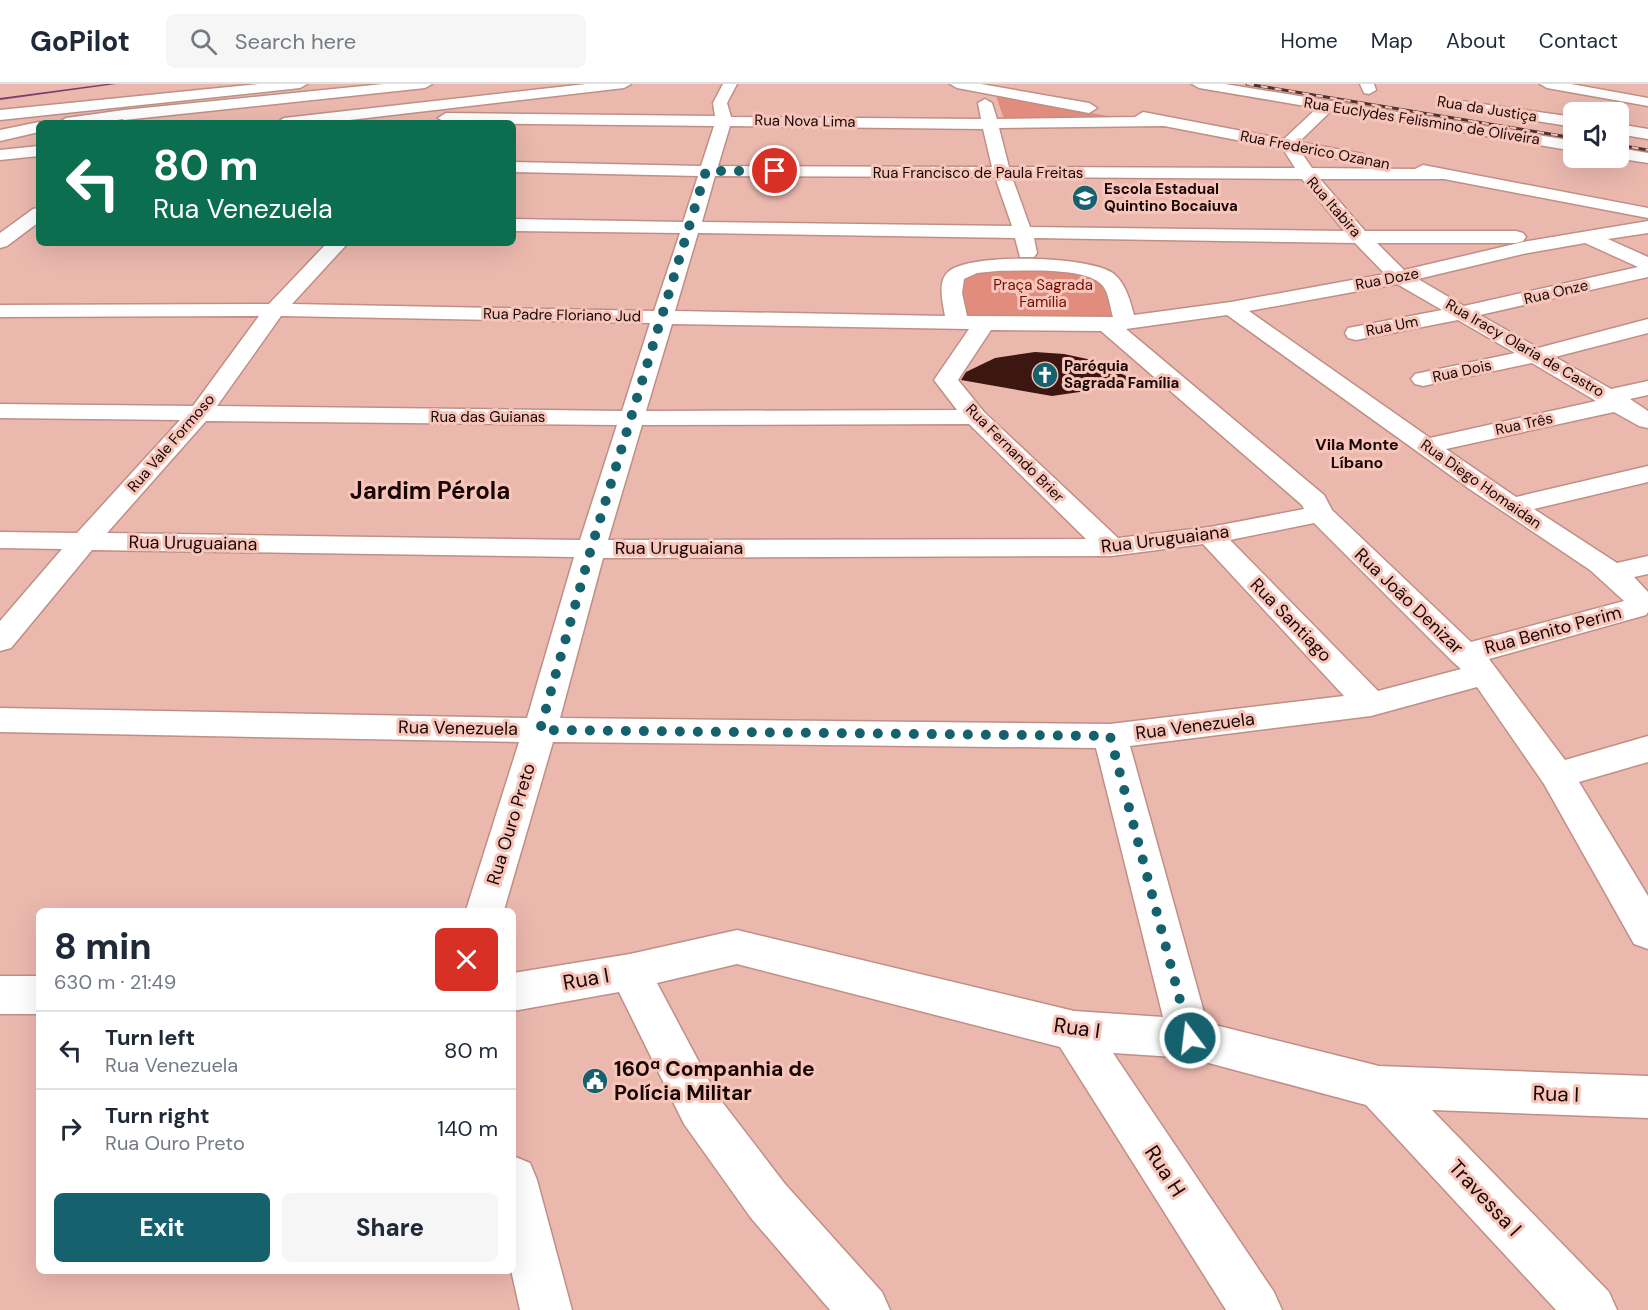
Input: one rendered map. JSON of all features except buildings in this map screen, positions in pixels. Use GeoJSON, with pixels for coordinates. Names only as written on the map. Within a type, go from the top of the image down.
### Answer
{"type":"FeatureCollection","features":[{"type":"Feature","properties":{"kind":"main road"},"geometry":{"type":"LineString","coordinates":[[0,110],[71,98],[207,84]]}},
{"type":"Feature","properties":{"kind":"main road"},"geometry":{"type":"LineString","coordinates":[[0,110],[258,84]]}},
{"type":"Feature","properties":{"kind":"main road"},"geometry":{"type":"LineString","coordinates":[[0,116],[50,119],[300,84]]}},
{"type":"Feature","properties":{"kind":"main road"},"geometry":{"type":"LineString","coordinates":[[79,120],[128,109],[425,84]]}},
{"type":"Feature","properties":{"kind":"main road"},"geometry":{"type":"LineString","coordinates":[[444,120],[473,84]]}},
{"type":"Feature","properties":{"kind":"main road"},"geometry":{"type":"LineString","coordinates":[[309,120],[624,84]]}},
{"type":"Feature","properties":{"kind":"main road","name":"Rua Ouro Preto"},"geometry":{"type":"LineString","coordinates":[[486,908],[661,317],[724,120],[720,103],[730,84]]}},
{"type":"Feature","properties":{"kind":"main road","name":"Rua Frederico Ozanan"},"geometry":{"type":"LineString","coordinates":[[957,84],[981,86],[1444,174],[1646,225]]}},
{"type":"Feature","properties":{"kind":"main road","name":"Rua Euclydes Felismino de Oliveira"},"geometry":{"type":"LineString","coordinates":[[1199,84],[1563,144]]}},
{"type":"Feature","properties":{"kind":"main road"},"geometry":{"type":"LineString","coordinates":[[1547,84],[1648,102]]}},
{"type":"Feature","properties":{"kind":"main road"},"geometry":{"type":"LineString","coordinates":[[981,86],[1002,173],[1024,237],[1029,265]]}},
{"type":"Feature","properties":{"kind":"main road"},"geometry":{"type":"LineString","coordinates":[[1351,87],[1372,89]]}},
{"type":"Feature","properties":{"kind":"main road","name":"Rua da Justiça"},"geometry":{"type":"LineString","coordinates":[[1449,103],[1563,120]]}},
{"type":"Feature","properties":{"kind":"main road"},"geometry":{"type":"LineString","coordinates":[[1288,144],[1328,106]]}},
{"type":"Feature","properties":{"kind":"main road","name":"Rua Nova Lima"},"geometry":{"type":"LineString","coordinates":[[444,120],[724,120],[989,124],[1164,121]]}},
{"type":"Feature","properties":{"kind":"main road"},"geometry":{"type":"LineString","coordinates":[[0,136],[36,127]]}},
{"type":"Feature","properties":{"kind":"main road"},"geometry":{"type":"LineString","coordinates":[[1629,131],[1648,134]]}},
{"type":"Feature","properties":{"kind":"main road","name":"Rua Itabira"},"geometry":{"type":"LineString","coordinates":[[1288,144],[1305,173],[1365,242],[1400,277]]}},
{"type":"Feature","properties":{"kind":"main road"},"geometry":{"type":"LineString","coordinates":[[0,155],[36,151]]}},
{"type":"Feature","properties":{"kind":"main road"},"geometry":{"type":"LineString","coordinates":[[1629,155],[1648,158]]}},
{"type":"Feature","properties":{"kind":"main road","name":"Rua Francisco de Paula Freitas"},"geometry":{"type":"LineString","coordinates":[[516,167],[706,171],[1444,174]]}},
{"type":"Feature","properties":{"kind":"main road"},"geometry":{"type":"LineString","coordinates":[[0,218],[28,223]]}},
{"type":"Feature","properties":{"kind":"main road"},"geometry":{"type":"LineString","coordinates":[[0,242],[28,223]]}},
{"type":"Feature","properties":{"kind":"main road"},"geometry":{"type":"LineString","coordinates":[[516,225],[688,234]]}},
{"type":"Feature","properties":{"kind":"main road","name":"Rua Doze"},"geometry":{"type":"LineString","coordinates":[[1115,324],[1231,308],[1400,277],[1523,248],[1646,225]]}},
{"type":"Feature","properties":{"kind":"main road"},"geometry":{"type":"LineString","coordinates":[[516,236],[688,234],[1024,237],[1365,242],[1523,248]]}},
{"type":"Feature","properties":{"kind":"main road"},"geometry":{"type":"LineString","coordinates":[[1365,242],[1587,237],[1648,264]]}},
{"type":"Feature","properties":{"kind":"main road","name":"Rua Vale Formoso"},"geometry":{"type":"LineString","coordinates":[[0,641],[84,542],[199,414],[276,310],[335,246]]}},
{"type":"Feature","properties":{"kind":"main road"},"geometry":{"type":"LineString","coordinates":[[957,322],[953,281],[956,274],[975,267],[1029,265],[1071,267],[1099,273],[1110,280],[1114,288],[1115,324]]}},
{"type":"Feature","properties":{"kind":"main road","name":"Rua Onze"},"geometry":{"type":"LineString","coordinates":[[1464,312],[1648,271]]}},
{"type":"Feature","properties":{"kind":"main road","name":"Rua Iracy Olaria de Castro"},"geometry":{"type":"LineString","coordinates":[[1400,277],[1464,312],[1648,421]]}},
{"type":"Feature","properties":{"kind":"main road","name":"Rua Diego Homaidan"},"geometry":{"type":"LineString","coordinates":[[1231,308],[1511,506],[1612,573],[1634,593],[1640,602]]}},
{"type":"Feature","properties":{"kind":"main road","name":"Rua Padre Floriano Jud"},"geometry":{"type":"LineString","coordinates":[[0,310],[276,310],[1115,324]]}},
{"type":"Feature","properties":{"kind":"main road","name":"Rua Um"},"geometry":{"type":"LineString","coordinates":[[1356,333],[1464,312]]}},
{"type":"Feature","properties":{"kind":"main road","name":"Rua Fernando Brier"},"geometry":{"type":"LineString","coordinates":[[985,322],[946,380],[975,417],[1111,547]]}},
{"type":"Feature","properties":{"kind":"main road","name":"Rua João Denizar"},"geometry":{"type":"LineString","coordinates":[[1115,324],[1314,501],[1320,514],[1475,664],[1557,775],[1648,932]]}},
{"type":"Feature","properties":{"kind":"main road","name":"Rua Dois"},"geometry":{"type":"LineString","coordinates":[[1423,379],[1536,355],[1648,326]]}},
{"type":"Feature","properties":{"kind":"main road","name":"Rua Três"},"geometry":{"type":"LineString","coordinates":[[1427,446],[1615,400],[1648,388]]}},
{"type":"Feature","properties":{"kind":"main road","name":"Rua das Guianas"},"geometry":{"type":"LineString","coordinates":[[0,411],[631,418],[975,417]]}},
{"type":"Feature","properties":{"kind":"main road"},"geometry":{"type":"LineString","coordinates":[[1511,506],[1648,474]]}},
{"type":"Feature","properties":{"kind":"main road","name":"Rua Uruguaiana"},"geometry":{"type":"LineString","coordinates":[[0,540],[591,549],[1111,547],[1210,536],[1320,514]]}},
{"type":"Feature","properties":{"kind":"main road","name":"Rua Santiago"},"geometry":{"type":"LineString","coordinates":[[1210,536],[1371,704]]}},
{"type":"Feature","properties":{"kind":"main road"},"geometry":{"type":"LineString","coordinates":[[1612,573],[1648,565]]}},
{"type":"Feature","properties":{"kind":"main road","name":"Rua Benito Perim"},"geometry":{"type":"LineString","coordinates":[[1475,664],[1635,608],[1640,602]]}},
{"type":"Feature","properties":{"kind":"main road","name":"Rua Venezuela"},"geometry":{"type":"LineString","coordinates":[[0,720],[540,730],[1110,736],[1371,704],[1475,664]]}},
{"type":"Feature","properties":{"kind":"main road"},"geometry":{"type":"LineString","coordinates":[[1110,736],[1190,1038]]}},
{"type":"Feature","properties":{"kind":"main road"},"geometry":{"type":"LineString","coordinates":[[1557,775],[1648,749]]}},
{"type":"Feature","properties":{"kind":"main road","name":"Rua I"},"geometry":{"type":"LineString","coordinates":[[516,991],[630,972],[737,947],[1074,1031],[1190,1038],[1379,1087],[1648,1097]]}},
{"type":"Feature","properties":{"kind":"main road"},"geometry":{"type":"LineString","coordinates":[[630,972],[700,1109],[768,1201],[864,1310]]}},
{"type":"Feature","properties":{"kind":"main road"},"geometry":{"type":"LineString","coordinates":[[0,995],[36,995]]}},
{"type":"Feature","properties":{"kind":"main road","name":"Rua H"},"geometry":{"type":"LineString","coordinates":[[1074,1031],[1256,1310]]}},
{"type":"Feature","properties":{"kind":"main road","name":"Travessa I"},"geometry":{"type":"LineString","coordinates":[[1379,1087],[1591,1310]]}},
{"type":"Feature","properties":{"kind":"main road"},"geometry":{"type":"LineString","coordinates":[[516,1198],[546,1310]]}},
{"type":"Feature","properties":{"kind":"green space"},"geometry":{"type":"Polygon","coordinates":[[[996,96],[1125,119],[1004,119],[996,96]]]}},
{"type":"Feature","properties":{"kind":"green space","name":"Praça Sagrada Família"},"geometry":{"type":"Polygon","coordinates":[[[979,270],[1062,270],[1103,280],[1115,318],[967,316],[960,278],[979,270]]]}},
{"type":"Feature","properties":{"kind":"waterway"},"geometry":{"type":"LineString","coordinates":[[0,99],[114,84]]}},
{"type":"Feature","properties":{"kind":"railway"},"geometry":{"type":"LineString","coordinates":[[1247,84],[1563,136]]}},
{"type":"Feature","properties":{"kind":"railway"},"geometry":{"type":"LineString","coordinates":[[1629,147],[1648,150]]}},
{"type":"Feature","properties":{"kind":"place","name":"Escola Estadual Quintino Bocaiuva"},"geometry":{"type":"Point","coordinates":[1085,198]}},
{"type":"Feature","properties":{"kind":"place","name":"Paróquia Sagrada Família"},"geometry":{"type":"Point","coordinates":[1045,375]}},
{"type":"Feature","properties":{"kind":"place","name":"160ª Companhia de Polícia Militar"},"geometry":{"type":"Point","coordinates":[595,1081]}},
{"type":"Feature","properties":{"kind":"district","name":"Vila Monte Líbano"},"geometry":{"type":"Point","coordinates":[1357,453]}},
{"type":"Feature","properties":{"kind":"district","name":"Jardim Pérola"},"geometry":{"type":"Point","coordinates":[430,491]}},
{"type":"Feature","properties":{"kind":"route"},"geometry":{"type":"LineString","coordinates":[[775,171],[706,171],[591,549],[540,730],[1110,736],[1190,1038]]}}]}
